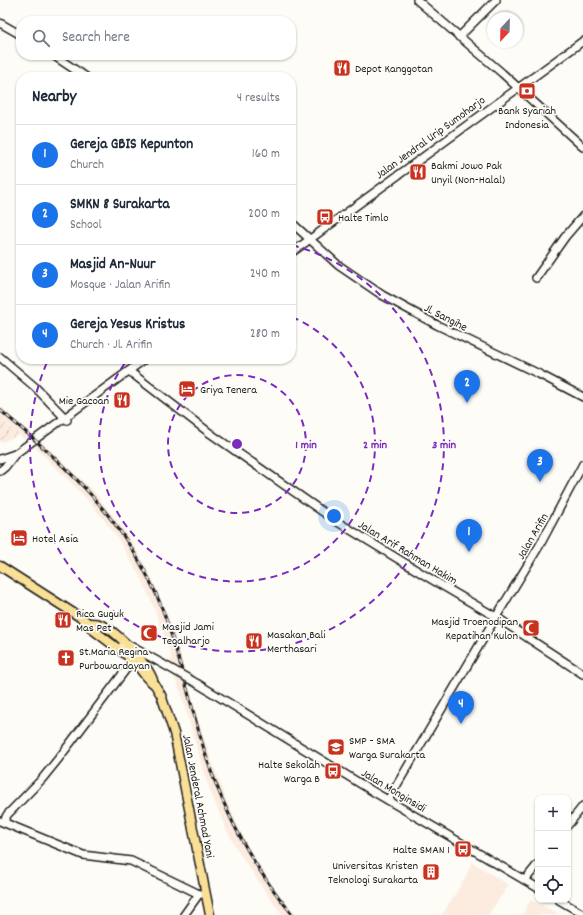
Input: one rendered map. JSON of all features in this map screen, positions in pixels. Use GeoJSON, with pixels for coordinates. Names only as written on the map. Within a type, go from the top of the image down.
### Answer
{"type":"FeatureCollection","features":[{"type":"Feature","properties":{"kind":"main road"},"geometry":{"type":"LineString","coordinates":[[417,0],[583,147]]}},
{"type":"Feature","properties":{"kind":"main road"},"geometry":{"type":"LineString","coordinates":[[459,37],[496,0]]}},
{"type":"Feature","properties":{"kind":"main road"},"geometry":{"type":"LineString","coordinates":[[0,23],[16,32]]}},
{"type":"Feature","properties":{"kind":"main road","name":"Jalan Jendral Urip Sumoharjo"},"geometry":{"type":"LineString","coordinates":[[296,249],[583,41]]}},
{"type":"Feature","properties":{"kind":"main road"},"geometry":{"type":"LineString","coordinates":[[60,60],[78,72]]}},
{"type":"Feature","properties":{"kind":"main road"},"geometry":{"type":"LineString","coordinates":[[536,278],[565,237],[583,216]]}},
{"type":"Feature","properties":{"kind":"main road","name":"Jl. Sangihe"},"geometry":{"type":"LineString","coordinates":[[296,226],[338,265],[382,295],[442,328],[539,374],[583,397]]}},
{"type":"Feature","properties":{"kind":"main road"},"geometry":{"type":"LineString","coordinates":[[0,357],[29,382],[66,420]]}},
{"type":"Feature","properties":{"kind":"main road"},"geometry":{"type":"LineString","coordinates":[[0,459],[15,454],[66,420],[139,364]]}},
{"type":"Feature","properties":{"kind":"main road","name":"Jalan Arif Rahman Hakim"},"geometry":{"type":"LineString","coordinates":[[129,371],[211,434],[336,521],[496,617],[583,674]]}},
{"type":"Feature","properties":{"kind":"main road"},"geometry":{"type":"LineString","coordinates":[[0,471],[15,454]]}},
{"type":"Feature","properties":{"kind":"main road","name":"Jalan Arifin"},"geometry":{"type":"LineString","coordinates":[[388,800],[541,543],[583,464]]}},
{"type":"Feature","properties":{"kind":"main road","name":"Jalan Jenderal Achmad Yani"},"geometry":{"type":"LineString","coordinates":[[0,566],[65,606],[89,623],[92,629],[133,660],[147,678],[155,685]]}},
{"type":"Feature","properties":{"kind":"main road","name":"Jalan Jenderal Achmad Yani"},"geometry":{"type":"LineString","coordinates":[[89,623],[97,623],[127,644],[147,668],[161,696],[174,733],[202,894],[210,915]]}},
{"type":"Feature","properties":{"kind":"main road"},"geometry":{"type":"LineString","coordinates":[[119,648],[127,644]]}},
{"type":"Feature","properties":{"kind":"main road","name":"Jalan Monginsidi"},"geometry":{"type":"LineString","coordinates":[[127,644],[161,662],[388,800],[535,886]]}},
{"type":"Feature","properties":{"kind":"main road"},"geometry":{"type":"LineString","coordinates":[[133,660],[59,758],[42,779],[2,822],[82,855],[131,861],[202,894],[184,915]]}},
{"type":"Feature","properties":{"kind":"main road"},"geometry":{"type":"LineString","coordinates":[[571,821],[583,806]]}},
{"type":"Feature","properties":{"kind":"main road"},"geometry":{"type":"LineString","coordinates":[[525,880],[536,867]]}},
{"type":"Feature","properties":{"kind":"main road"},"geometry":{"type":"LineString","coordinates":[[563,903],[583,914]]}},
{"type":"Feature","properties":{"kind":"shaded area"},"geometry":{"type":"Polygon","coordinates":[[[0,406],[31,433],[24,439],[0,419],[0,406]]]}},
{"type":"Feature","properties":{"kind":"shaded area"},"geometry":{"type":"Polygon","coordinates":[[[0,419],[19,435],[0,443],[0,419]]]}},
{"type":"Feature","properties":{"kind":"shaded area"},"geometry":{"type":"Polygon","coordinates":[[[42,442],[93,491],[124,530],[138,552],[150,575],[173,629],[201,730],[228,805],[248,847],[281,897],[296,915],[283,915],[273,903],[238,851],[224,825],[206,780],[180,690],[173,675],[170,652],[142,580],[118,539],[102,517],[84,496],[35,447],[42,442]]]}},
{"type":"Feature","properties":{"kind":"shaded area"},"geometry":{"type":"Polygon","coordinates":[[[472,862],[509,885],[488,915],[442,915],[465,878],[472,862]]]}},
{"type":"Feature","properties":{"kind":"shaded area"},"geometry":{"type":"Polygon","coordinates":[[[531,900],[557,913],[556,915],[522,915],[531,900]]]}},
{"type":"Feature","properties":{"kind":"railway"},"geometry":{"type":"LineString","coordinates":[[0,410],[49,452],[71,474],[112,520],[130,545],[146,573],[168,624],[204,750],[227,810],[256,865],[293,915]]}},
{"type":"Feature","properties":{"kind":"place","name":"Depot Kanggotan"},"geometry":{"type":"Point","coordinates":[342,68]}},
{"type":"Feature","properties":{"kind":"place","name":"Bank Syariah Indonesia"},"geometry":{"type":"Point","coordinates":[527,91]}},
{"type":"Feature","properties":{"kind":"place","name":"Bakmi Jowo Pak Unyil (Non-Halal)"},"geometry":{"type":"Point","coordinates":[418,172]}},
{"type":"Feature","properties":{"kind":"place","name":"Halte Timlo"},"geometry":{"type":"Point","coordinates":[325,217]}},
{"type":"Feature","properties":{"kind":"place","name":"Griya Tenera"},"geometry":{"type":"Point","coordinates":[187,389]}},
{"type":"Feature","properties":{"kind":"place","name":"Mie Gacoan"},"geometry":{"type":"Point","coordinates":[122,400]}},
{"type":"Feature","properties":{"kind":"place","name":"SMKN 8 Surakarta"},"geometry":{"type":"Point","coordinates":[467,403]}},
{"type":"Feature","properties":{"kind":"place","name":"Masjid An-Nuur"},"geometry":{"type":"Point","coordinates":[540,482]}},
{"type":"Feature","properties":{"kind":"place","name":"Hotel Asia"},"geometry":{"type":"Point","coordinates":[19,538]}},
{"type":"Feature","properties":{"kind":"place","name":"Gereja GBIS Kepunton"},"geometry":{"type":"Point","coordinates":[469,552]}},
{"type":"Feature","properties":{"kind":"place","name":"Rica Guguk Mas Pet"},"geometry":{"type":"Point","coordinates":[63,620]}},
{"type":"Feature","properties":{"kind":"place","name":"Masjid Troenodipan Kepatihan Kulon"},"geometry":{"type":"Point","coordinates":[531,628]}},
{"type":"Feature","properties":{"kind":"place","name":"Masjid Jami Tegalharjo"},"geometry":{"type":"Point","coordinates":[149,633]}},
{"type":"Feature","properties":{"kind":"place","name":"Masakan Bali Merthasari"},"geometry":{"type":"Point","coordinates":[254,641]}},
{"type":"Feature","properties":{"kind":"place","name":"St.Maria Regina Purbowardayan"},"geometry":{"type":"Point","coordinates":[66,658]}},
{"type":"Feature","properties":{"kind":"place","name":"Gereja Yesus Kristus"},"geometry":{"type":"Point","coordinates":[461,724]}},
{"type":"Feature","properties":{"kind":"place","name":"SMP - SMA Warga Surakarta"},"geometry":{"type":"Point","coordinates":[336,747]}},
{"type":"Feature","properties":{"kind":"place","name":"Halte Sekolah Warga B"},"geometry":{"type":"Point","coordinates":[333,771]}},
{"type":"Feature","properties":{"kind":"place","name":"Halte SMAN 1"},"geometry":{"type":"Point","coordinates":[463,849]}},
{"type":"Feature","properties":{"kind":"place","name":"Universitas Kristen Teknologi Surakarta"},"geometry":{"type":"Point","coordinates":[431,872]}}]}
